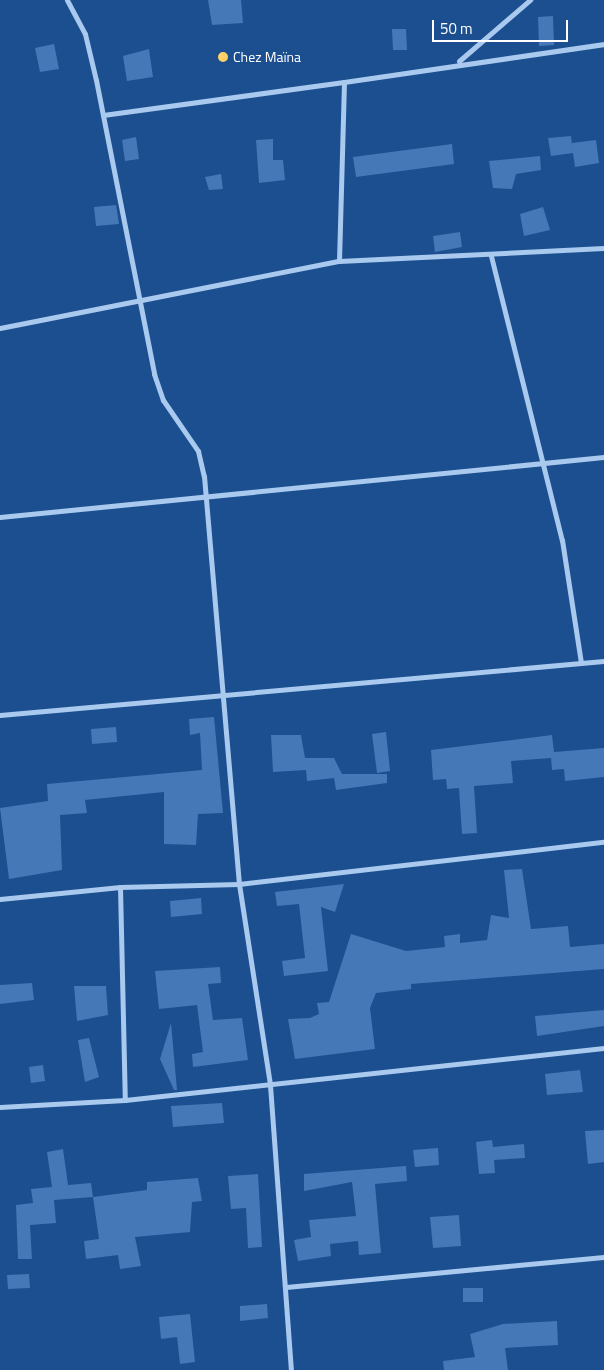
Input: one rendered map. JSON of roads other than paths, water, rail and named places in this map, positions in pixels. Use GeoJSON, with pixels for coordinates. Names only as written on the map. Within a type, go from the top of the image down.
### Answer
{"type":"FeatureCollection","features":[{"type":"Feature","properties":{"kind":"street"},"geometry":{"type":"LineString","coordinates":[[67,0],[85,34],[141,302],[154,374],[164,400],[198,451],[206,495],[225,694],[239,884],[270,1085],[291,1370]]}},
{"type":"Feature","properties":{"kind":"street"},"geometry":{"type":"LineString","coordinates":[[458,62],[530,0]]}},
{"type":"Feature","properties":{"kind":"street"},"geometry":{"type":"LineString","coordinates":[[103,115],[344,82],[458,62],[604,44]]}},
{"type":"Feature","properties":{"kind":"street"},"geometry":{"type":"LineString","coordinates":[[339,261],[344,82]]}},
{"type":"Feature","properties":{"kind":"street"},"geometry":{"type":"LineString","coordinates":[[0,328],[141,302],[339,261],[491,256],[604,248]]}},
{"type":"Feature","properties":{"kind":"street"},"geometry":{"type":"LineString","coordinates":[[491,256],[541,464],[562,540],[581,663]]}},
{"type":"Feature","properties":{"kind":"street"},"geometry":{"type":"LineString","coordinates":[[0,517],[206,495],[604,457]]}},
{"type":"Feature","properties":{"kind":"street"},"geometry":{"type":"LineString","coordinates":[[0,715],[604,661]]}},
{"type":"Feature","properties":{"kind":"street"},"geometry":{"type":"LineString","coordinates":[[0,899],[120,888],[239,884],[604,842]]}},
{"type":"Feature","properties":{"kind":"street"},"geometry":{"type":"LineString","coordinates":[[120,888],[125,1100]]}},
{"type":"Feature","properties":{"kind":"street"},"geometry":{"type":"LineString","coordinates":[[0,1107],[125,1100],[604,1048]]}},
{"type":"Feature","properties":{"kind":"street"},"geometry":{"type":"LineString","coordinates":[[286,1287],[604,1256]]}},
{"type":"Feature","properties":{"kind":"place","name":"Chez Maïna"},"geometry":{"type":"Point","coordinates":[223,57]}}]}
